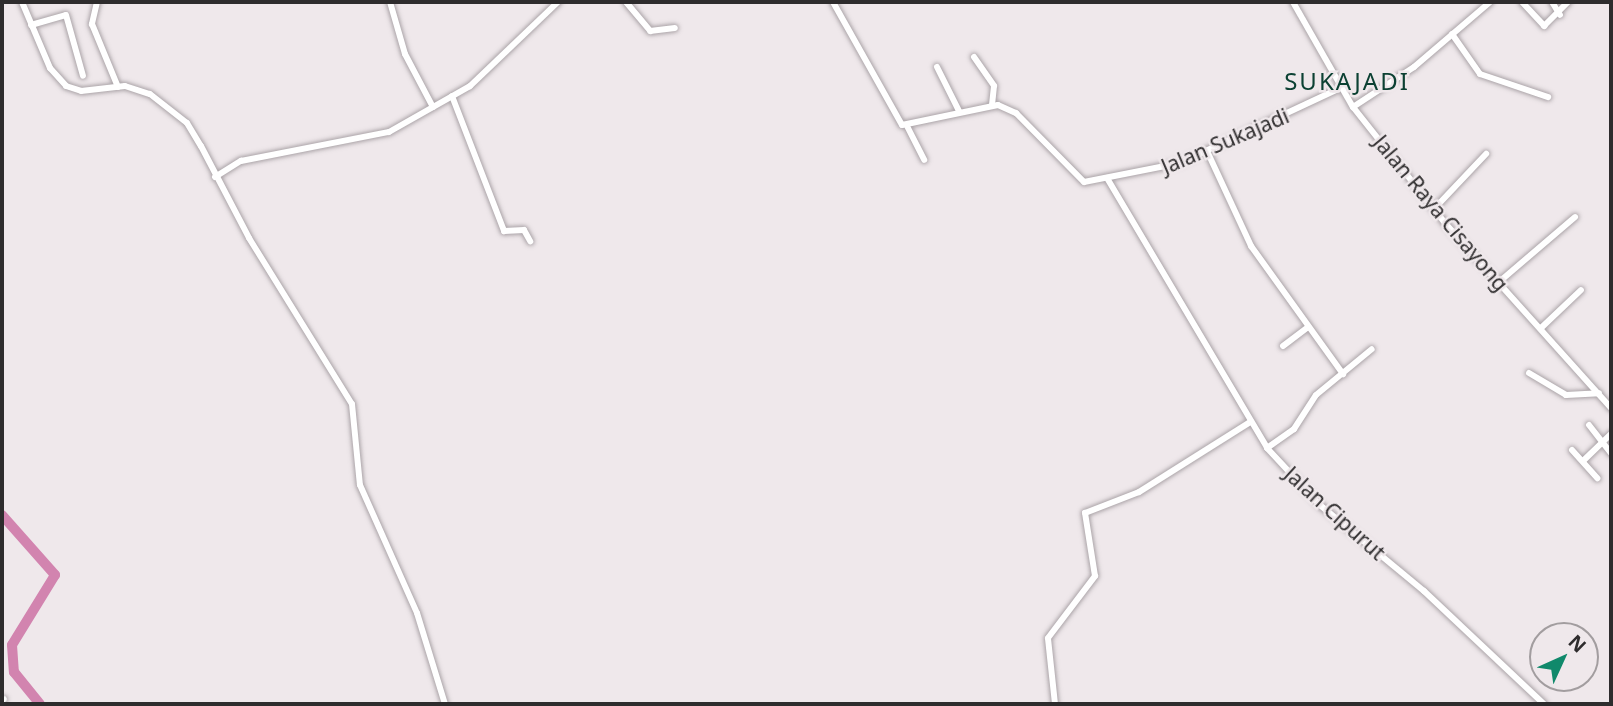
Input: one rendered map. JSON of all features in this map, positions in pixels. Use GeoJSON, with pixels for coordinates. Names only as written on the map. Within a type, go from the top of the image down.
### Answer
{"type":"FeatureCollection","features":[{"type":"Feature","properties":{"kind":"street"},"geometry":{"type":"LineString","coordinates":[[22,2],[50,68],[66,86],[80,92],[118,87],[150,94],[187,123],[215,177],[352,404],[360,485],[417,613],[446,704]]}},
{"type":"Feature","properties":{"kind":"street"},"geometry":{"type":"LineString","coordinates":[[97,2],[92,24],[118,87]]}},
{"type":"Feature","properties":{"kind":"street"},"geometry":{"type":"LineString","coordinates":[[390,2],[405,54],[433,107]]}},
{"type":"Feature","properties":{"kind":"street"},"geometry":{"type":"LineString","coordinates":[[215,177],[241,161],[389,132],[452,96],[558,2]]}},
{"type":"Feature","properties":{"kind":"street"},"geometry":{"type":"LineString","coordinates":[[626,2],[650,32],[675,29]]}},
{"type":"Feature","properties":{"kind":"street"},"geometry":{"type":"LineString","coordinates":[[833,2],[855,49],[907,126],[923,160]]}},
{"type":"Feature","properties":{"kind":"street","name":"Jalan Raya Cisayong"},"geometry":{"type":"LineString","coordinates":[[1293,2],[1353,107],[1434,209],[1611,408]]}},
{"type":"Feature","properties":{"kind":"street"},"geometry":{"type":"LineString","coordinates":[[1353,107],[1452,34],[1490,2]]}},
{"type":"Feature","properties":{"kind":"street"},"geometry":{"type":"LineString","coordinates":[[1522,2],[1544,26],[1560,15],[1568,2]]}},
{"type":"Feature","properties":{"kind":"street"},"geometry":{"type":"LineString","coordinates":[[1552,2],[1560,15]]}},
{"type":"Feature","properties":{"kind":"street"},"geometry":{"type":"LineString","coordinates":[[31,25],[66,15],[83,75]]}},
{"type":"Feature","properties":{"kind":"street"},"geometry":{"type":"LineString","coordinates":[[1452,34],[1480,74],[1548,97]]}},
{"type":"Feature","properties":{"kind":"street"},"geometry":{"type":"LineString","coordinates":[[907,126],[992,105],[994,86],[974,57]]}},
{"type":"Feature","properties":{"kind":"street"},"geometry":{"type":"LineString","coordinates":[[937,67],[959,111]]}},
{"type":"Feature","properties":{"kind":"street","name":"Jalan Sukajadi"},"geometry":{"type":"LineString","coordinates":[[992,105],[1016,113],[1073,177],[1107,178],[1207,151],[1340,88]]}},
{"type":"Feature","properties":{"kind":"street"},"geometry":{"type":"LineString","coordinates":[[452,96],[504,231],[524,230],[530,241]]}},
{"type":"Feature","properties":{"kind":"street"},"geometry":{"type":"LineString","coordinates":[[1207,151],[1251,246],[1307,328],[1343,374]]}},
{"type":"Feature","properties":{"kind":"street"},"geometry":{"type":"LineString","coordinates":[[1434,209],[1486,154]]}},
{"type":"Feature","properties":{"kind":"street","name":"Jalan Cipurut"},"geometry":{"type":"LineString","coordinates":[[1107,178],[1267,448],[1320,505],[1424,591],[1544,704]]}},
{"type":"Feature","properties":{"kind":"street"},"geometry":{"type":"LineString","coordinates":[[1499,282],[1575,217]]}},
{"type":"Feature","properties":{"kind":"street"},"geometry":{"type":"LineString","coordinates":[[1541,328],[1581,290]]}},
{"type":"Feature","properties":{"kind":"street"},"geometry":{"type":"LineString","coordinates":[[1283,345],[1307,328]]}},
{"type":"Feature","properties":{"kind":"street"},"geometry":{"type":"LineString","coordinates":[[1267,448],[1292,432],[1301,412],[1372,349]]}},
{"type":"Feature","properties":{"kind":"street"},"geometry":{"type":"LineString","coordinates":[[1529,373],[1566,395],[1599,393]]}},
{"type":"Feature","properties":{"kind":"street"},"geometry":{"type":"LineString","coordinates":[[1055,704],[1045,652],[1052,626],[1095,576],[1085,513],[1139,492],[1250,422]]}},
{"type":"Feature","properties":{"kind":"street"},"geometry":{"type":"LineString","coordinates":[[1589,425],[1611,453]]}},
{"type":"Feature","properties":{"kind":"street"},"geometry":{"type":"LineString","coordinates":[[1583,461],[1611,434]]}},
{"type":"Feature","properties":{"kind":"street"},"geometry":{"type":"LineString","coordinates":[[1572,450],[1597,478]]}},
{"type":"Feature","properties":{"kind":"waterway"},"geometry":{"type":"LineString","coordinates":[[2,515],[55,575],[12,645],[14,672],[40,704]]}},
{"type":"Feature","properties":{"kind":"district","name":"SUKAJADI"},"geometry":{"type":"Point","coordinates":[1347,81]}}]}
